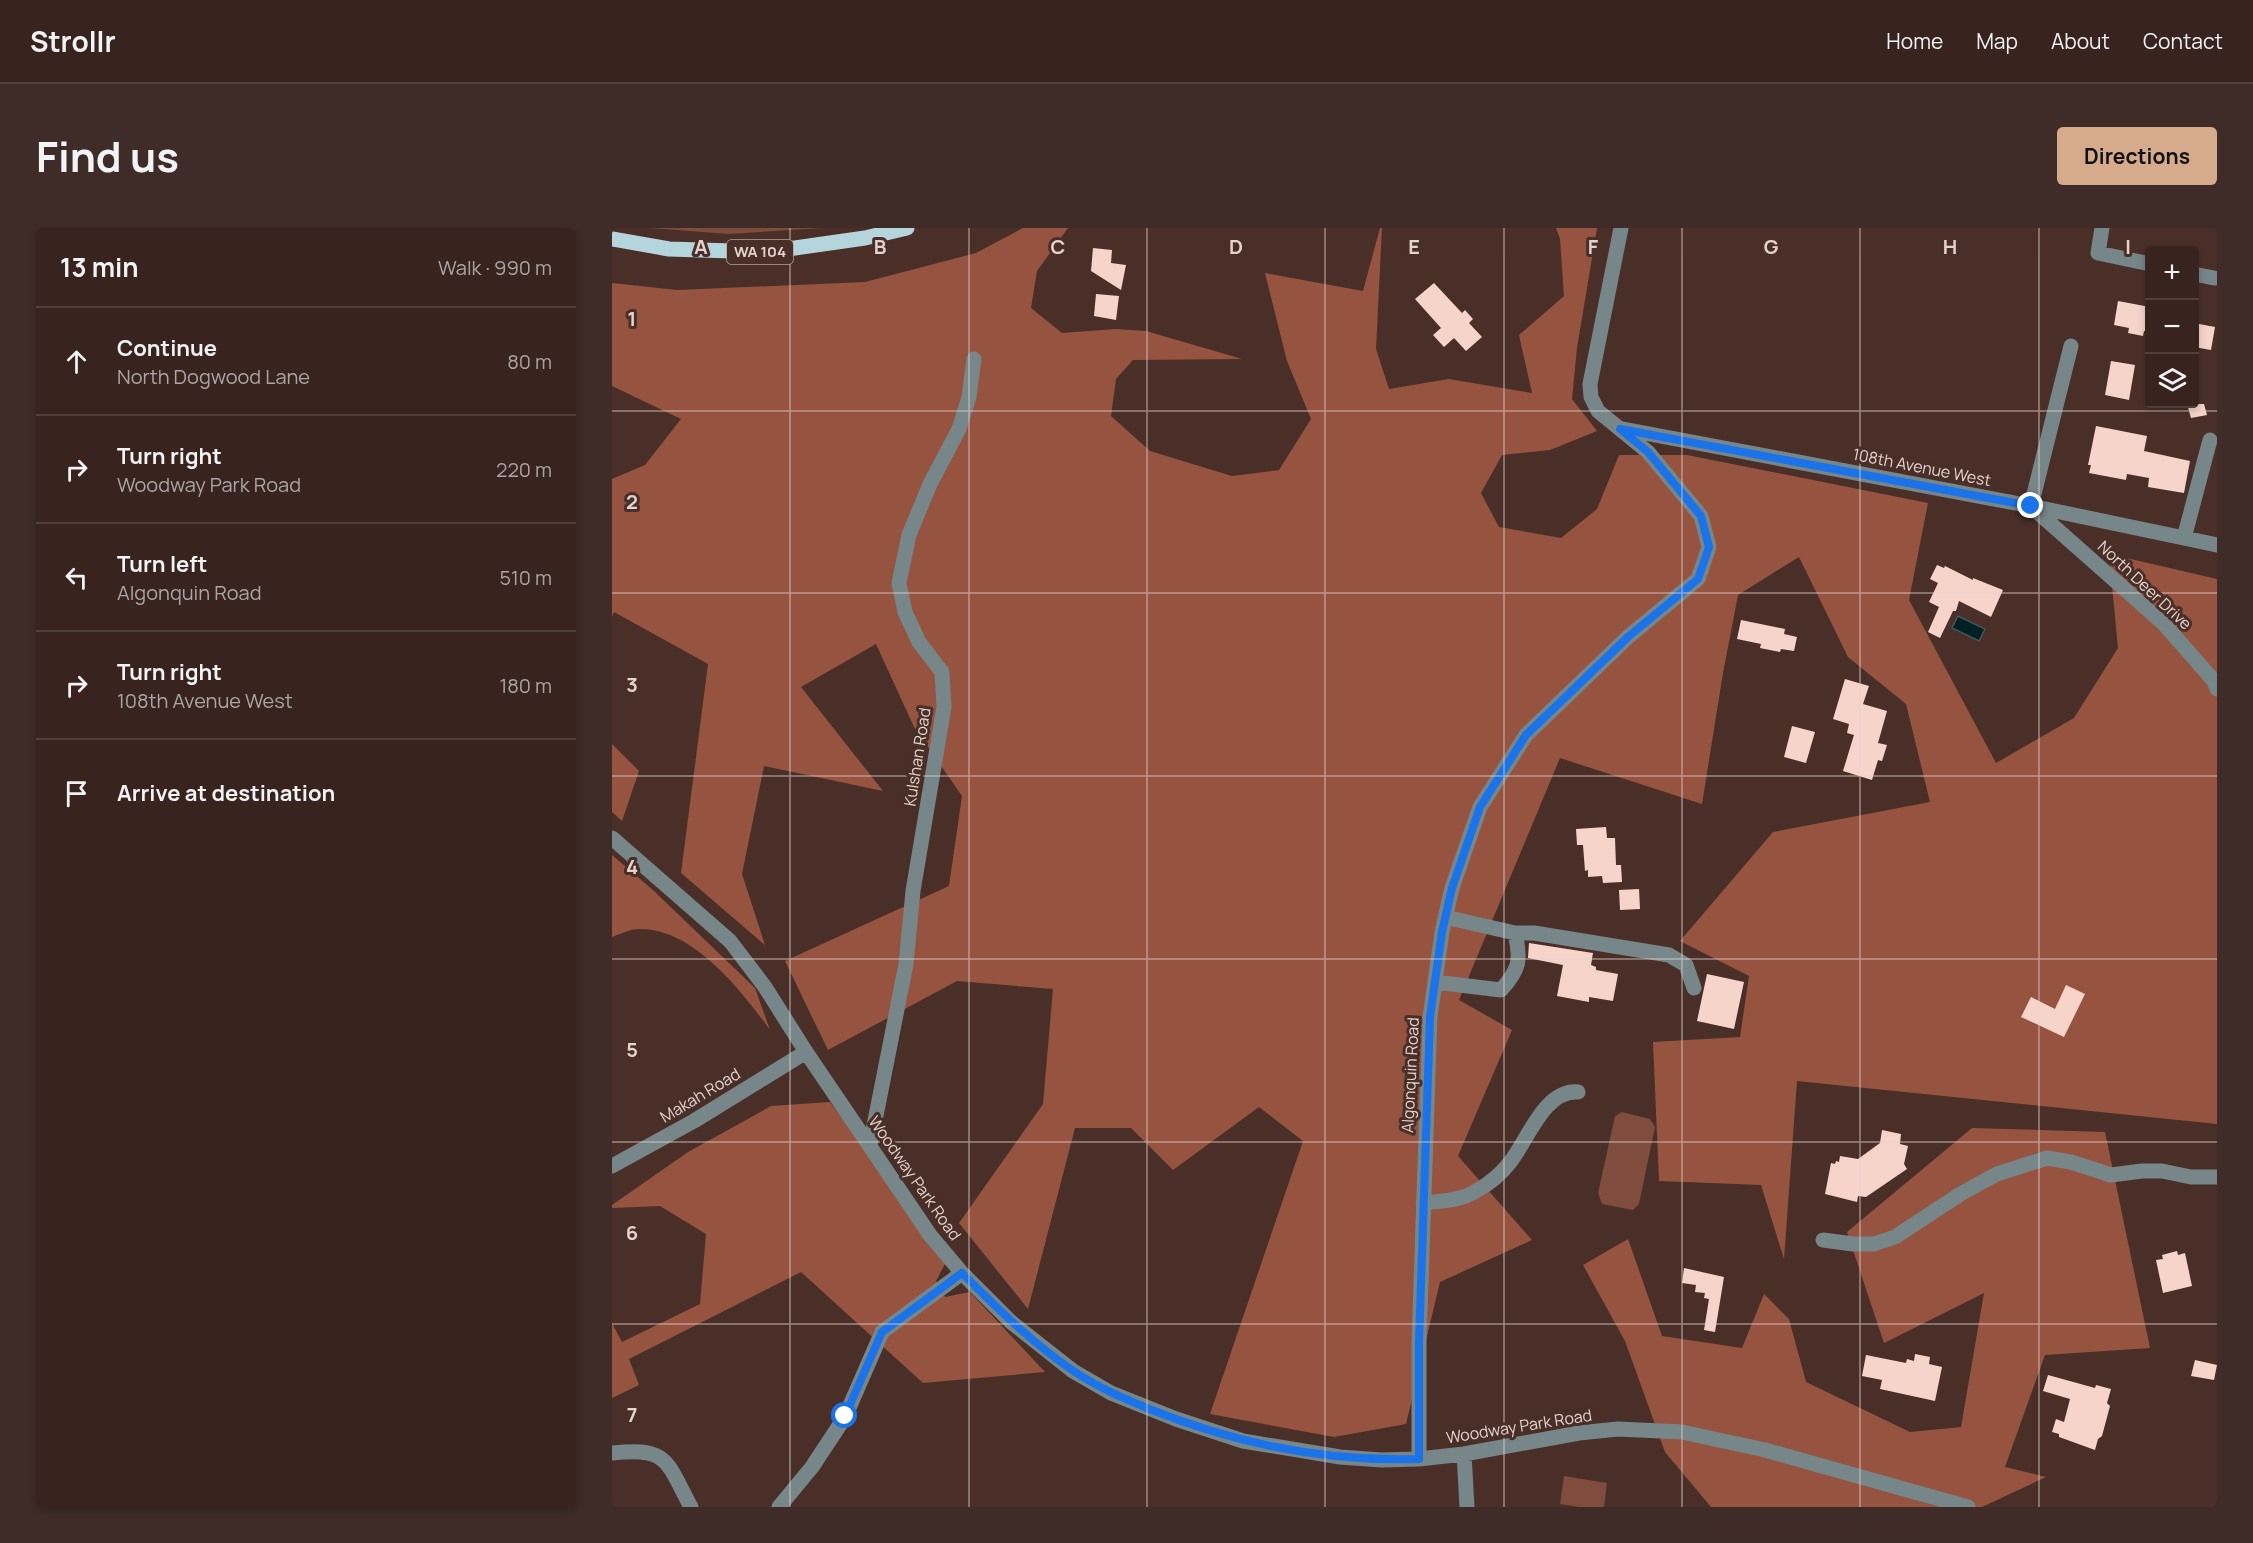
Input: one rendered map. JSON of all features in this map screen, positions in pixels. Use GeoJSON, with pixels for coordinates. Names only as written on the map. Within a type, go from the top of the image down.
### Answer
{"type":"FeatureCollection","features":[{"type":"Feature","properties":{"kind":"main road","name":"WA 104"},"geometry":{"type":"LineString","coordinates":[[612,239],[669,249],[767,252],[865,238],[907,228]]}},
{"type":"Feature","properties":{"kind":"street","name":"Algonquin Road"},"geometry":{"type":"LineString","coordinates":[[1419,1459],[1419,1343],[1430,1017],[1445,917],[1452,888],[1480,807],[1526,735],[1628,637],[1698,579],[1709,547],[1701,516],[1648,452],[1598,411],[1591,397],[1590,384],[1621,228]]}},
{"type":"Feature","properties":{"kind":"street"},"geometry":{"type":"LineString","coordinates":[[2102,228],[2098,253],[2145,263]]}},
{"type":"Feature","properties":{"kind":"street"},"geometry":{"type":"LineString","coordinates":[[2199,275],[2214,278]]}},
{"type":"Feature","properties":{"kind":"street"},"geometry":{"type":"LineString","coordinates":[[2031,506],[2071,346]]}},
{"type":"Feature","properties":{"kind":"street","name":"Kulshan Road"},"geometry":{"type":"LineString","coordinates":[[870,1146],[906,964],[913,891],[944,707],[942,672],[914,632],[905,612],[898,583],[909,535],[930,484],[959,429],[969,397],[974,359]]}},
{"type":"Feature","properties":{"kind":"street","name":"108th Avenue West"},"geometry":{"type":"LineString","coordinates":[[1620,429],[2031,506],[2217,545]]}},
{"type":"Feature","properties":{"kind":"street"},"geometry":{"type":"LineString","coordinates":[[2184,538],[2210,440]]}},
{"type":"Feature","properties":{"kind":"street","name":"North Deer Drive"},"geometry":{"type":"LineString","coordinates":[[2031,506],[2164,624],[2214,681],[2217,689]]}},
{"type":"Feature","properties":{"kind":"street"},"geometry":{"type":"LineString","coordinates":[[2067,538],[2087,519]]}},
{"type":"Feature","properties":{"kind":"street","name":"Woodway Park Road"},"geometry":{"type":"LineString","coordinates":[[612,838],[730,941],[765,987],[806,1052],[930,1235],[962,1273],[1020,1329],[1073,1371],[1121,1397],[1176,1419],[1243,1441],[1340,1457],[1382,1460],[1464,1454],[1579,1433],[1608,1430],[1641,1428],[1682,1432],[1774,1452],[1968,1507]]}},
{"type":"Feature","properties":{"kind":"street"},"geometry":{"type":"LineString","coordinates":[[1445,917],[1515,933],[1534,933],[1669,955],[1686,966],[1694,988]]}},
{"type":"Feature","properties":{"kind":"street"},"geometry":{"type":"LineString","coordinates":[[1435,982],[1502,990],[1515,975],[1520,954],[1515,933]]}},
{"type":"Feature","properties":{"kind":"street","name":"Makah Road"},"geometry":{"type":"LineString","coordinates":[[612,1166],[694,1121],[806,1052]]}},
{"type":"Feature","properties":{"kind":"street"},"geometry":{"type":"LineString","coordinates":[[1423,1203],[1457,1199],[1475,1192],[1510,1162],[1538,1118],[1561,1094],[1578,1092]]}},
{"type":"Feature","properties":{"kind":"street"},"geometry":{"type":"LineString","coordinates":[[1823,1239],[1853,1244],[1874,1244],[1895,1237],[1962,1193],[1997,1174],[2047,1158],[2071,1162],[2111,1175],[2162,1171],[2191,1177],[2217,1178]]}},
{"type":"Feature","properties":{"kind":"street"},"geometry":{"type":"LineString","coordinates":[[779,1507],[812,1467],[845,1416],[882,1332],[962,1273]]}},
{"type":"Feature","properties":{"kind":"street"},"geometry":{"type":"LineString","coordinates":[[612,1453],[638,1451],[658,1455],[668,1464],[691,1507]]}},
{"type":"Feature","properties":{"kind":"street"},"geometry":{"type":"LineString","coordinates":[[1464,1454],[1467,1507]]}},
{"type":"Feature","properties":{"kind":"shaded area"},"geometry":{"type":"Polygon","coordinates":[[[650,228],[822,228],[729,234],[650,228]]]}},
{"type":"Feature","properties":{"kind":"shaded area"},"geometry":{"type":"Polygon","coordinates":[[[1023,228],[1068,228],[1037,271],[1031,308],[1062,333],[1116,329],[1146,331],[1242,359],[1133,360],[1116,379],[1111,416],[1150,451],[1232,476],[1279,470],[1311,419],[1287,361],[1265,273],[1363,291],[1380,228],[1382,228],[1376,349],[1389,389],[1449,379],[1532,393],[1519,335],[1564,296],[1560,239],[1556,228],[1597,228],[1577,348],[1572,399],[1597,431],[1550,450],[1502,455],[1481,493],[1499,527],[1561,538],[1597,509],[1619,455],[1687,455],[1928,503],[1909,600],[1996,763],[2074,718],[2118,648],[2109,554],[2217,579],[2217,1124],[1797,1081],[1784,1259],[1761,1185],[1659,1181],[1653,1042],[1740,1037],[1749,976],[1680,941],[1773,832],[1930,802],[1906,704],[1848,657],[1799,557],[1738,595],[1702,804],[1560,758],[1459,1000],[1512,1030],[1458,1156],[1532,1240],[1440,1282],[1406,1424],[1334,1437],[1210,1414],[1303,1141],[1259,1107],[1173,1170],[1131,1128],[1075,1128],[1028,1309],[959,1223],[1043,1104],[1053,989],[957,981],[828,1050],[785,961],[949,886],[962,796],[914,727],[876,644],[801,687],[883,791],[764,766],[742,874],[765,945],[681,873],[708,664],[614,612],[612,617],[612,479],[645,465],[681,419],[612,386],[612,283],[677,290],[865,282],[976,253],[1023,228]]]}},
{"type":"Feature","properties":{"kind":"shaded area"},"geometry":{"type":"Polygon","coordinates":[[[612,744],[639,771],[622,821],[612,812],[612,744]]]}},
{"type":"Feature","properties":{"kind":"shaded area"},"geometry":{"type":"Polygon","coordinates":[[[612,855],[654,891],[755,988],[770,1030],[730,980],[697,950],[659,931],[639,929],[612,937],[612,855]]]}},
{"type":"Feature","properties":{"kind":"shaded area"},"geometry":{"type":"Polygon","coordinates":[[[830,1102],[946,1262],[936,1281],[945,1297],[970,1292],[1045,1372],[923,1383],[801,1272],[629,1359],[639,1385],[612,1398],[612,1323],[622,1342],[700,1304],[706,1234],[660,1206],[612,1208],[612,1205],[688,1152],[771,1106],[830,1102]]]}},
{"type":"Feature","properties":{"kind":"shaded area"},"geometry":{"type":"Polygon","coordinates":[[[1622,1112],[1650,1119],[1655,1127],[1639,1204],[1633,1210],[1602,1204],[1598,1193],[1615,1116],[1622,1112]]]}},
{"type":"Feature","properties":{"kind":"shaded area"},"geometry":{"type":"Polygon","coordinates":[[[1972,1128],[2105,1132],[2150,1348],[2045,1355],[2005,1467],[2046,1477],[1982,1507],[1711,1507],[1665,1452],[1625,1341],[1583,1265],[1628,1239],[1662,1336],[1742,1348],[1764,1294],[1789,1319],[1806,1382],[1910,1432],[1961,1427],[1984,1293],[1884,1343],[1847,1232],[1972,1128]]]}},
{"type":"Feature","properties":{"kind":"shaded area"},"geometry":{"type":"Polygon","coordinates":[[[1564,1476],[1607,1483],[1604,1507],[1560,1504],[1564,1476]]]}},
{"type":"Feature","properties":{"kind":"water"},"geometry":{"type":"Polygon","coordinates":[[[1958,616],[1985,629],[1979,641],[1952,628],[1958,616]]]}},
{"type":"Feature","properties":{"kind":"building"},"geometry":{"type":"Polygon","coordinates":[[[1093,248],[1112,250],[1111,263],[1126,265],[1121,290],[1091,271],[1093,248]]]}},
{"type":"Feature","properties":{"kind":"building"},"geometry":{"type":"Polygon","coordinates":[[[1434,283],[1462,313],[1465,310],[1473,319],[1469,323],[1482,337],[1466,351],[1454,338],[1444,347],[1433,335],[1441,328],[1415,299],[1434,283]]]}},
{"type":"Feature","properties":{"kind":"building"},"geometry":{"type":"Polygon","coordinates":[[[1096,294],[1119,296],[1116,320],[1094,316],[1096,294]]]}},
{"type":"Feature","properties":{"kind":"building"},"geometry":{"type":"Polygon","coordinates":[[[2118,301],[2145,306],[2143,336],[2128,333],[2129,328],[2114,325],[2118,301]]]}},
{"type":"Feature","properties":{"kind":"building"},"geometry":{"type":"Polygon","coordinates":[[[2199,324],[2215,327],[2211,350],[2199,348],[2199,324]]]}},
{"type":"Feature","properties":{"kind":"building"},"geometry":{"type":"Polygon","coordinates":[[[2111,361],[2135,365],[2129,400],[2105,395],[2111,361]]]}},
{"type":"Feature","properties":{"kind":"building"},"geometry":{"type":"Polygon","coordinates":[[[2199,404],[2204,404],[2207,415],[2191,418],[2188,408],[2199,408],[2199,404]]]}},
{"type":"Feature","properties":{"kind":"building"},"geometry":{"type":"Polygon","coordinates":[[[2096,426],[2147,436],[2144,451],[2190,461],[2184,493],[2148,487],[2149,478],[2127,474],[2126,480],[2089,473],[2091,465],[2088,465],[2096,426]]]}},
{"type":"Feature","properties":{"kind":"building"},"geometry":{"type":"Polygon","coordinates":[[[1937,565],[1944,568],[1945,566],[1973,580],[1973,578],[2003,590],[1991,617],[1959,601],[1956,611],[1953,611],[1940,638],[1928,632],[1939,607],[1929,602],[1938,583],[1930,579],[1937,565]]]}},
{"type":"Feature","properties":{"kind":"building"},"geometry":{"type":"Polygon","coordinates":[[[1741,620],[1785,629],[1784,634],[1797,637],[1794,651],[1781,649],[1780,652],[1760,648],[1761,644],[1737,639],[1741,620]]]}},
{"type":"Feature","properties":{"kind":"building"},"geometry":{"type":"Polygon","coordinates":[[[1845,679],[1869,686],[1863,704],[1887,711],[1878,743],[1887,745],[1882,761],[1878,760],[1872,780],[1843,771],[1854,735],[1847,733],[1849,724],[1833,719],[1845,679]]]}},
{"type":"Feature","properties":{"kind":"building"},"geometry":{"type":"Polygon","coordinates":[[[1792,726],[1815,732],[1806,763],[1784,757],[1792,726]]]}},
{"type":"Feature","properties":{"kind":"building"},"geometry":{"type":"Polygon","coordinates":[[[1606,827],[1607,838],[1615,838],[1616,865],[1621,865],[1622,882],[1603,883],[1602,876],[1588,877],[1588,870],[1585,871],[1583,845],[1577,845],[1576,829],[1606,827]]]}},
{"type":"Feature","properties":{"kind":"building"},"geometry":{"type":"Polygon","coordinates":[[[1639,889],[1640,909],[1620,910],[1619,890],[1639,889]]]}},
{"type":"Feature","properties":{"kind":"building"},"geometry":{"type":"Polygon","coordinates":[[[1529,943],[1593,953],[1591,965],[1596,967],[1596,970],[1618,974],[1613,1001],[1589,997],[1589,1002],[1557,996],[1563,965],[1528,958],[1529,943]]]}},
{"type":"Feature","properties":{"kind":"building"},"geometry":{"type":"Polygon","coordinates":[[[1707,974],[1744,982],[1734,1029],[1697,1021],[1707,974]]]}},
{"type":"Feature","properties":{"kind":"building"},"geometry":{"type":"Polygon","coordinates":[[[2066,985],[2085,994],[2064,1037],[2021,1017],[2031,997],[2055,1009],[2066,985]]]}},
{"type":"Feature","properties":{"kind":"building"},"geometry":{"type":"Polygon","coordinates":[[[1882,1130],[1901,1134],[1900,1144],[1908,1146],[1904,1164],[1907,1169],[1866,1197],[1858,1196],[1857,1202],[1825,1194],[1831,1163],[1839,1162],[1840,1156],[1858,1159],[1880,1143],[1882,1130]]]}},
{"type":"Feature","properties":{"kind":"building"},"geometry":{"type":"Polygon","coordinates":[[[2177,1251],[2178,1255],[2185,1253],[2192,1286],[2163,1293],[2156,1260],[2163,1259],[2162,1255],[2177,1251]]]}},
{"type":"Feature","properties":{"kind":"building"},"geometry":{"type":"Polygon","coordinates":[[[1684,1268],[1724,1277],[1715,1332],[1704,1330],[1709,1299],[1704,1298],[1705,1293],[1695,1292],[1696,1285],[1682,1283],[1684,1268]]]}},
{"type":"Feature","properties":{"kind":"building"},"geometry":{"type":"Polygon","coordinates":[[[1915,1354],[1930,1357],[1929,1364],[1942,1367],[1935,1401],[1880,1389],[1882,1380],[1862,1376],[1866,1355],[1906,1363],[1907,1359],[1914,1361],[1915,1354]]]}},
{"type":"Feature","properties":{"kind":"building"},"geometry":{"type":"Polygon","coordinates":[[[2195,1360],[2217,1365],[2214,1380],[2191,1376],[2195,1360]]]}},
{"type":"Feature","properties":{"kind":"building"},"geometry":{"type":"Polygon","coordinates":[[[2048,1375],[2095,1388],[2096,1385],[2111,1389],[2107,1403],[2110,1406],[2102,1436],[2098,1439],[2095,1450],[2059,1437],[2059,1434],[2052,1432],[2056,1419],[2064,1422],[2070,1399],[2043,1391],[2048,1375]]]}},
{"type":"Feature","properties":{"kind":"route"},"geometry":{"type":"LineString","coordinates":[[845,1416],[882,1332],[962,1273],[1011,1322],[1073,1371],[1111,1393],[1176,1419],[1243,1441],[1340,1457],[1382,1460],[1419,1459],[1422,1222],[1430,1017],[1442,932],[1452,888],[1480,807],[1526,735],[1628,637],[1698,579],[1709,547],[1701,516],[1648,452],[1620,429],[2031,506]]}}]}
